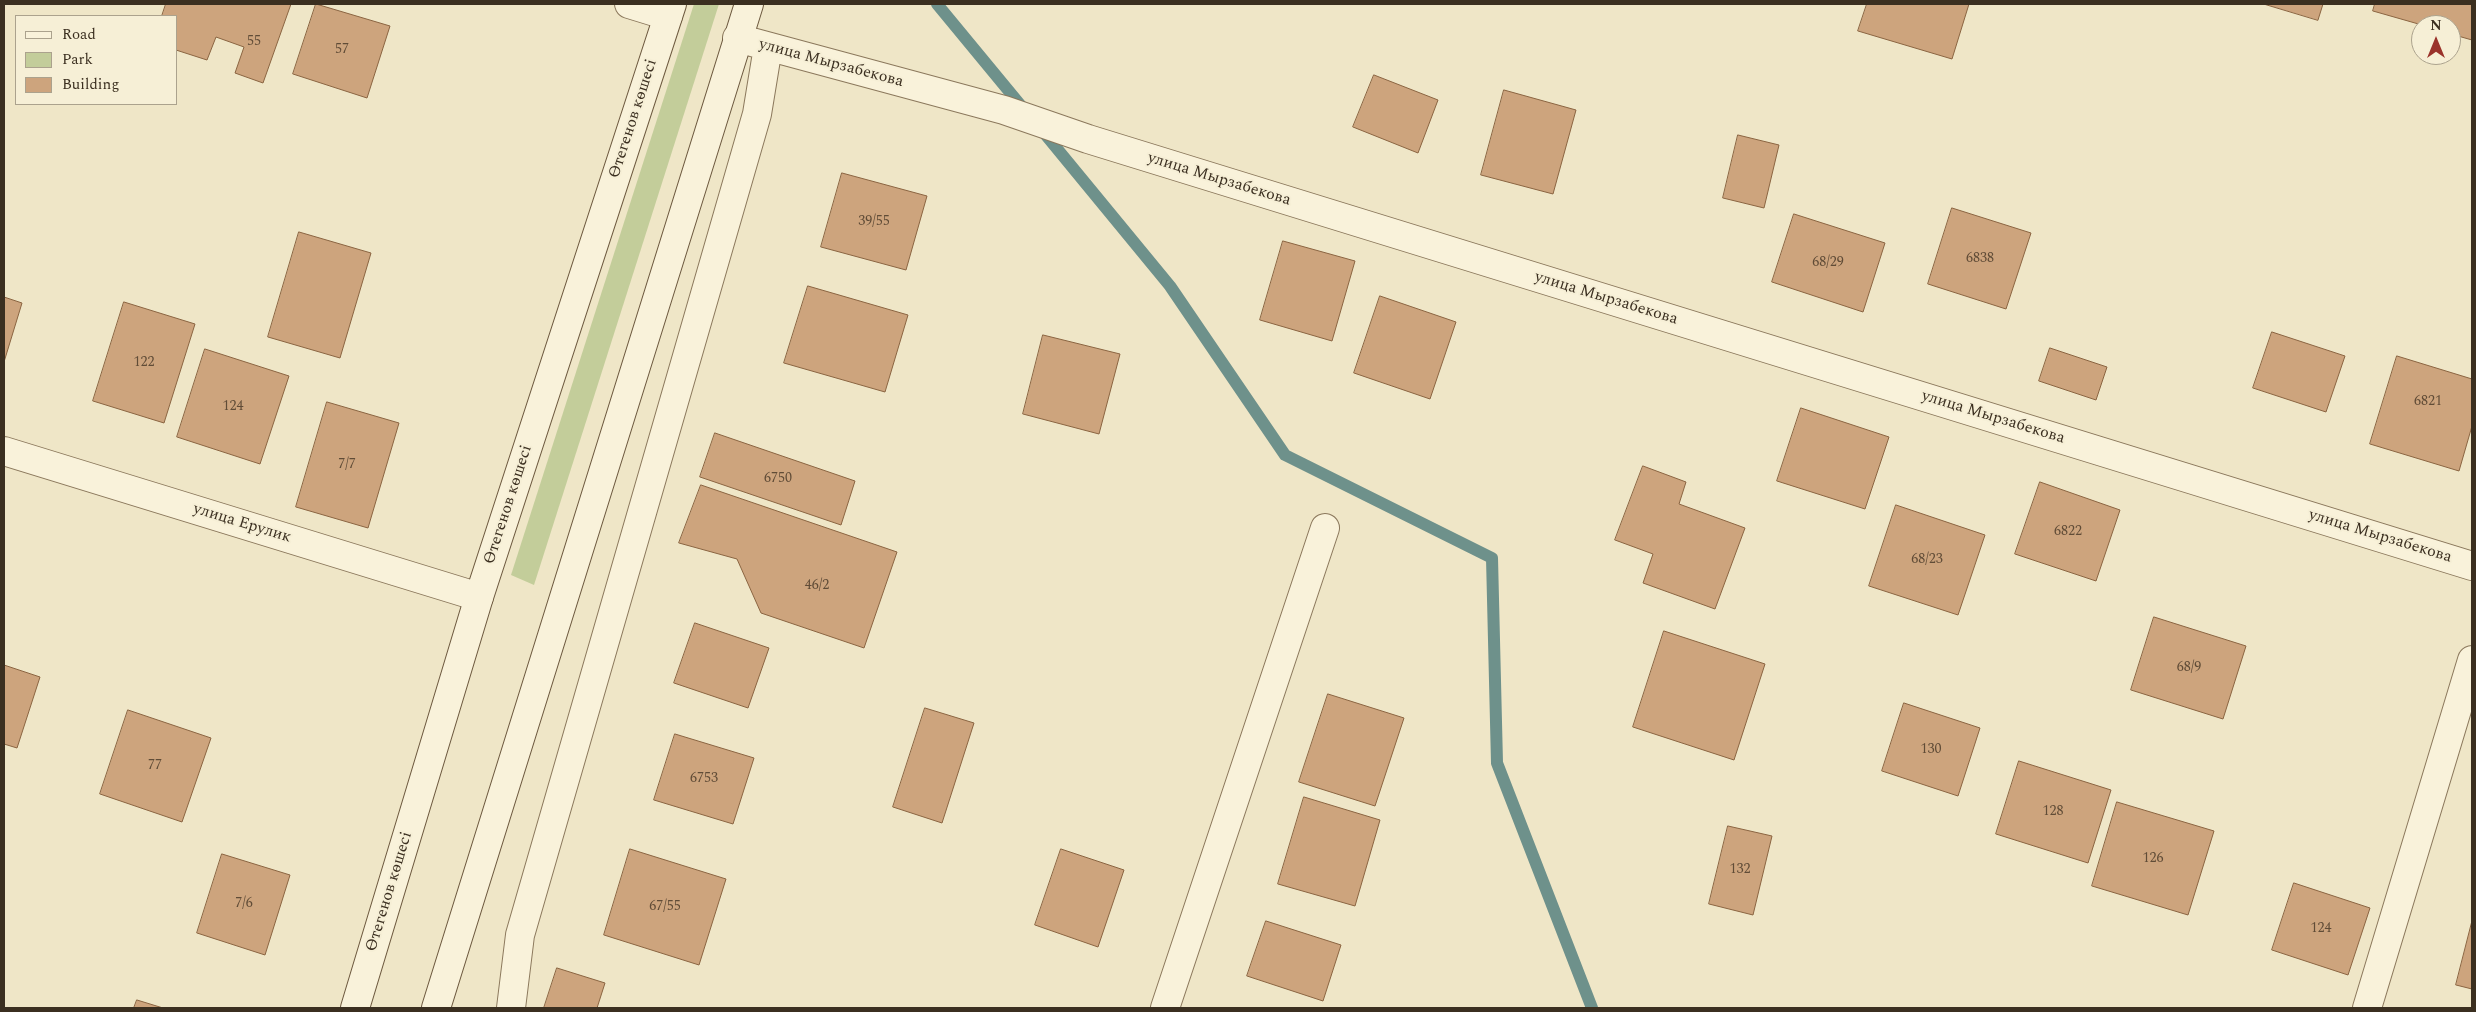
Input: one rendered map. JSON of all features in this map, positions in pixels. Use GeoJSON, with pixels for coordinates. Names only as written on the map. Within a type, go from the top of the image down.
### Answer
{"type":"FeatureCollection","features":[{"type":"Feature","properties":{"kind":"street"},"geometry":{"type":"LineString","coordinates":[[630,4],[670,10]]}},
{"type":"Feature","properties":{"kind":"street"},"geometry":{"type":"LineString","coordinates":[[436,1008],[749,4]]}},
{"type":"Feature","properties":{"kind":"street","name":"Өтегенов көшесі"},"geometry":{"type":"LineString","coordinates":[[355,1008],[479,597],[670,10]]}},
{"type":"Feature","properties":{"kind":"street","name":"улица Мырзабекова"},"geometry":{"type":"LineString","coordinates":[[737,38],[1004,110],[1088,139],[2472,566]]}},
{"type":"Feature","properties":{"kind":"street"},"geometry":{"type":"LineString","coordinates":[[511,1008],[520,935],[757,114],[768,47]]}},
{"type":"Feature","properties":{"kind":"street","name":"улица Ерулик"},"geometry":{"type":"LineString","coordinates":[[4,451],[479,597]]}},
{"type":"Feature","properties":{"kind":"street"},"geometry":{"type":"LineString","coordinates":[[1165,1008],[1324,528]]}},
{"type":"Feature","properties":{"kind":"street"},"geometry":{"type":"LineString","coordinates":[[2367,1008],[2472,660]]}},
{"type":"Feature","properties":{"kind":"green space"},"geometry":{"type":"Polygon","coordinates":[[[694,4],[719,4],[534,585],[511,575],[694,4]]]}},
{"type":"Feature","properties":{"kind":"building"},"geometry":{"type":"Polygon","coordinates":[[[166,4],[291,4],[263,83],[235,73],[244,47],[216,37],[207,60],[178,51],[178,15],[162,15],[166,4]]]}},
{"type":"Feature","properties":{"kind":"building"},"geometry":{"type":"Polygon","coordinates":[[[316,4],[390,26],[367,98],[293,74],[316,4]]]}},
{"type":"Feature","properties":{"kind":"building"},"geometry":{"type":"Polygon","coordinates":[[[1867,4],[1969,4],[1952,59],[1858,31],[1867,4]]]}},
{"type":"Feature","properties":{"kind":"building"},"geometry":{"type":"Polygon","coordinates":[[[2264,4],[2323,4],[2318,20],[2264,4]]]}},
{"type":"Feature","properties":{"kind":"building"},"geometry":{"type":"Polygon","coordinates":[[[2375,4],[2472,4],[2472,40],[2461,37],[2461,15],[2411,15],[2411,22],[2373,11],[2375,4]]]}},
{"type":"Feature","properties":{"kind":"building"},"geometry":{"type":"Polygon","coordinates":[[[1374,75],[1438,100],[1418,153],[1353,127],[1374,75]]]}},
{"type":"Feature","properties":{"kind":"building"},"geometry":{"type":"Polygon","coordinates":[[[1504,90],[1576,110],[1553,194],[1481,175],[1504,90]]]}},
{"type":"Feature","properties":{"kind":"building"},"geometry":{"type":"Polygon","coordinates":[[[1738,135],[1779,145],[1764,208],[1723,198],[1738,135]]]}},
{"type":"Feature","properties":{"kind":"building"},"geometry":{"type":"Polygon","coordinates":[[[842,173],[927,196],[906,270],[821,247],[842,173]]]}},
{"type":"Feature","properties":{"kind":"building"},"geometry":{"type":"Polygon","coordinates":[[[1952,208],[2031,233],[2006,309],[1928,284],[1952,208]]]}},
{"type":"Feature","properties":{"kind":"building"},"geometry":{"type":"Polygon","coordinates":[[[1794,214],[1885,243],[1863,312],[1772,282],[1794,214]]]}},
{"type":"Feature","properties":{"kind":"building"},"geometry":{"type":"Polygon","coordinates":[[[299,232],[371,253],[340,358],[268,337],[299,232]]]}},
{"type":"Feature","properties":{"kind":"building"},"geometry":{"type":"Polygon","coordinates":[[[1283,241],[1355,261],[1332,341],[1260,320],[1283,241]]]}},
{"type":"Feature","properties":{"kind":"building"},"geometry":{"type":"Polygon","coordinates":[[[808,286],[908,315],[885,392],[784,363],[808,286]]]}},
{"type":"Feature","properties":{"kind":"building"},"geometry":{"type":"Polygon","coordinates":[[[1380,296],[1456,322],[1430,399],[1354,373],[1380,296]]]}},
{"type":"Feature","properties":{"kind":"building"},"geometry":{"type":"Polygon","coordinates":[[[4,297],[22,303],[4,362],[4,297]]]}},
{"type":"Feature","properties":{"kind":"building"},"geometry":{"type":"Polygon","coordinates":[[[124,302],[195,324],[164,423],[93,401],[124,302]]]}},
{"type":"Feature","properties":{"kind":"building"},"geometry":{"type":"Polygon","coordinates":[[[2272,332],[2345,356],[2326,412],[2253,388],[2272,332]]]}},
{"type":"Feature","properties":{"kind":"building"},"geometry":{"type":"Polygon","coordinates":[[[1043,335],[1120,354],[1099,434],[1023,414],[1043,335]]]}},
{"type":"Feature","properties":{"kind":"building"},"geometry":{"type":"Polygon","coordinates":[[[2050,348],[2107,367],[2096,400],[2039,381],[2050,348]]]}},
{"type":"Feature","properties":{"kind":"building"},"geometry":{"type":"Polygon","coordinates":[[[205,349],[289,376],[260,464],[177,437],[205,349]]]}},
{"type":"Feature","properties":{"kind":"building"},"geometry":{"type":"Polygon","coordinates":[[[2397,356],[2472,379],[2472,426],[2459,471],[2370,444],[2397,356]]]}},
{"type":"Feature","properties":{"kind":"building"},"geometry":{"type":"Polygon","coordinates":[[[327,402],[399,423],[368,528],[296,507],[327,402]]]}},
{"type":"Feature","properties":{"kind":"building"},"geometry":{"type":"Polygon","coordinates":[[[1801,408],[1889,437],[1865,509],[1777,481],[1801,408]]]}},
{"type":"Feature","properties":{"kind":"building"},"geometry":{"type":"Polygon","coordinates":[[[715,433],[855,481],[841,525],[700,477],[715,433]]]}},
{"type":"Feature","properties":{"kind":"building"},"geometry":{"type":"Polygon","coordinates":[[[1643,466],[1686,482],[1679,504],[1745,528],[1715,609],[1643,583],[1653,554],[1615,540],[1643,466]]]}},
{"type":"Feature","properties":{"kind":"building"},"geometry":{"type":"Polygon","coordinates":[[[2040,482],[2120,510],[2096,581],[2015,554],[2040,482]]]}},
{"type":"Feature","properties":{"kind":"building"},"geometry":{"type":"Polygon","coordinates":[[[701,485],[897,552],[864,648],[761,613],[737,559],[679,543],[701,485]]]}},
{"type":"Feature","properties":{"kind":"building"},"geometry":{"type":"Polygon","coordinates":[[[1896,505],[1985,535],[1958,615],[1869,586],[1896,505]]]}},
{"type":"Feature","properties":{"kind":"building"},"geometry":{"type":"Polygon","coordinates":[[[2154,617],[2246,646],[2223,719],[2131,690],[2154,617]]]}},
{"type":"Feature","properties":{"kind":"building"},"geometry":{"type":"Polygon","coordinates":[[[695,623],[769,648],[748,708],[674,683],[695,623]]]}},
{"type":"Feature","properties":{"kind":"building"},"geometry":{"type":"Polygon","coordinates":[[[1664,631],[1765,664],[1734,760],[1633,727],[1664,631]]]}},
{"type":"Feature","properties":{"kind":"building"},"geometry":{"type":"Polygon","coordinates":[[[4,665],[40,677],[17,748],[4,744],[4,665]]]}},
{"type":"Feature","properties":{"kind":"building"},"geometry":{"type":"Polygon","coordinates":[[[1328,694],[1404,718],[1375,806],[1299,782],[1328,694]]]}},
{"type":"Feature","properties":{"kind":"building"},"geometry":{"type":"Polygon","coordinates":[[[1904,703],[1980,728],[1958,796],[1882,771],[1904,703]]]}},
{"type":"Feature","properties":{"kind":"building"},"geometry":{"type":"Polygon","coordinates":[[[925,708],[974,723],[942,823],[893,807],[925,708]]]}},
{"type":"Feature","properties":{"kind":"building"},"geometry":{"type":"Polygon","coordinates":[[[128,710],[211,738],[182,822],[100,794],[128,710]]]}},
{"type":"Feature","properties":{"kind":"building"},"geometry":{"type":"Polygon","coordinates":[[[675,734],[754,758],[733,824],[654,800],[675,734]]]}},
{"type":"Feature","properties":{"kind":"building"},"geometry":{"type":"Polygon","coordinates":[[[2019,761],[2111,790],[2088,863],[1996,834],[2019,761]]]}},
{"type":"Feature","properties":{"kind":"building"},"geometry":{"type":"Polygon","coordinates":[[[1304,797],[1380,820],[1355,906],[1278,884],[1304,797]]]}},
{"type":"Feature","properties":{"kind":"building"},"geometry":{"type":"Polygon","coordinates":[[[2117,802],[2214,831],[2188,915],[2092,886],[2117,802]]]}},
{"type":"Feature","properties":{"kind":"building"},"geometry":{"type":"Polygon","coordinates":[[[1728,826],[1772,836],[1753,915],[1709,904],[1728,826]]]}},
{"type":"Feature","properties":{"kind":"building"},"geometry":{"type":"Polygon","coordinates":[[[630,849],[726,879],[699,965],[604,935],[630,849]]]}},
{"type":"Feature","properties":{"kind":"building"},"geometry":{"type":"Polygon","coordinates":[[[1061,849],[1124,870],[1098,947],[1035,925],[1061,849]]]}},
{"type":"Feature","properties":{"kind":"building"},"geometry":{"type":"Polygon","coordinates":[[[222,854],[290,875],[265,955],[197,933],[222,854]]]}},
{"type":"Feature","properties":{"kind":"building"},"geometry":{"type":"Polygon","coordinates":[[[2294,883],[2370,908],[2348,975],[2272,950],[2294,883]]]}},
{"type":"Feature","properties":{"kind":"building"},"geometry":{"type":"Polygon","coordinates":[[[1266,921],[1341,945],[1323,1001],[1247,976],[1266,921]]]}},
{"type":"Feature","properties":{"kind":"building"},"geometry":{"type":"Polygon","coordinates":[[[2472,921],[2472,989],[2456,985],[2472,921]]]}},
{"type":"Feature","properties":{"kind":"building"},"geometry":{"type":"Polygon","coordinates":[[[557,968],[605,983],[597,1008],[544,1008],[557,968]]]}},
{"type":"Feature","properties":{"kind":"building"},"geometry":{"type":"Polygon","coordinates":[[[137,1000],[163,1008],[134,1008],[137,1000]]]}},
{"type":"Feature","properties":{"kind":"waterway"},"geometry":{"type":"LineString","coordinates":[[937,4],[1027,113]]}},
{"type":"Feature","properties":{"kind":"waterway"},"geometry":{"type":"LineString","coordinates":[[1040,128],[1170,286],[1285,455],[1492,558],[1497,763],[1592,1008]]}}]}
